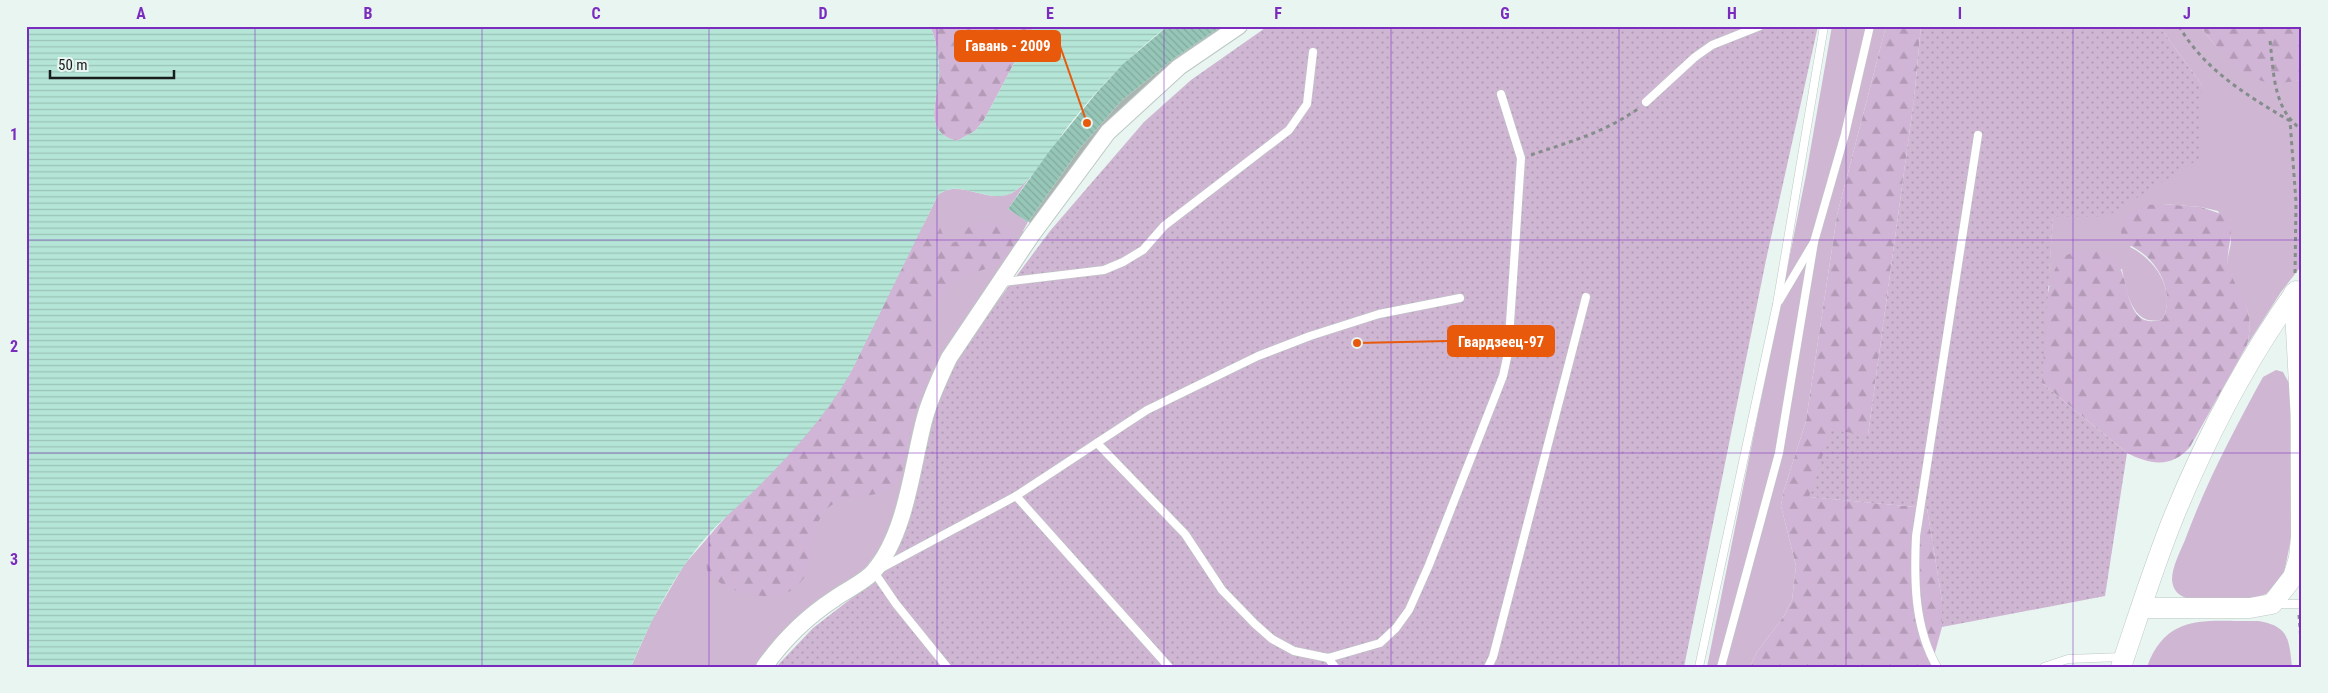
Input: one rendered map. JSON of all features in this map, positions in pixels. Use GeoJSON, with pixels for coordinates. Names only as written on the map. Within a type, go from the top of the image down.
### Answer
{"type":"FeatureCollection","features":[{"type":"Feature","properties":{"kind":"street"},"geometry":{"type":"LineString","coordinates":[[764,667],[783,640],[808,616],[874,572],[890,543],[903,513],[926,415],[935,388],[950,358],[1064,188],[1108,132],[1179,67],[1239,26]]}},
{"type":"Feature","properties":{"kind":"street"},"geometry":{"type":"LineString","coordinates":[[2142,608],[2250,608],[2272,604],[2293,577],[2299,558],[2301,537],[2298,289]]}},
{"type":"Feature","properties":{"kind":"street"},"geometry":{"type":"LineString","coordinates":[[2122,662],[2173,517],[2207,440],[2250,364],[2298,289]]}},
{"type":"Feature","properties":{"kind":"lane"},"geometry":{"type":"LineString","coordinates":[[1646,102],[1695,56],[1712,46],[1760,26]]}},
{"type":"Feature","properties":{"kind":"lane"},"geometry":{"type":"LineString","coordinates":[[1699,667],[1777,304],[1824,26]]}},
{"type":"Feature","properties":{"kind":"lane"},"geometry":{"type":"LineString","coordinates":[[1721,667],[1779,453],[1814,242],[1845,134],[1870,26]]}},
{"type":"Feature","properties":{"kind":"lane"},"geometry":{"type":"LineString","coordinates":[[1001,282],[1104,270],[1123,262],[1143,250],[1164,226],[1288,130],[1307,104],[1313,52]]}},
{"type":"Feature","properties":{"kind":"lane"},"geometry":{"type":"LineString","coordinates":[[1097,443],[1185,534],[1222,590],[1272,639],[1294,651],[1328,658],[1380,643],[1396,628],[1409,610],[1426,572],[1503,376],[1511,326],[1521,158],[1501,94]]}},
{"type":"Feature","properties":{"kind":"lane"},"geometry":{"type":"LineString","coordinates":[[1937,667],[1930,654],[1918,617],[1914,578],[1916,536],[1978,134]]}},
{"type":"Feature","properties":{"kind":"lane"},"geometry":{"type":"LineString","coordinates":[[1777,304],[1814,242]]}},
{"type":"Feature","properties":{"kind":"lane"},"geometry":{"type":"LineString","coordinates":[[1488,667],[1493,658],[1586,297]]}},
{"type":"Feature","properties":{"kind":"lane"},"geometry":{"type":"LineString","coordinates":[[947,667],[896,604],[874,572],[1016,496],[1147,410],[1258,356],[1310,336],[1379,314],[1460,298]]}},
{"type":"Feature","properties":{"kind":"lane"},"geometry":{"type":"LineString","coordinates":[[1016,496],[1169,667]]}},
{"type":"Feature","properties":{"kind":"lane"},"geometry":{"type":"LineString","coordinates":[[2272,604],[2300,604]]}},
{"type":"Feature","properties":{"kind":"lane"},"geometry":{"type":"LineString","coordinates":[[1328,658],[1335,667]]}},
{"type":"Feature","properties":{"kind":"lane"},"geometry":{"type":"LineString","coordinates":[[2044,667],[2068,659],[2122,662]]}},
{"type":"Feature","properties":{"kind":"path"},"geometry":{"type":"LineString","coordinates":[[2180,26],[2199,54],[2220,75],[2302,130]]}},
{"type":"Feature","properties":{"kind":"path"},"geometry":{"type":"LineString","coordinates":[[2270,41],[2276,95],[2290,121],[2296,202],[2298,289]]}},
{"type":"Feature","properties":{"kind":"path"},"geometry":{"type":"LineString","coordinates":[[1521,158],[1583,138],[1618,123],[1646,102]]}},
{"type":"Feature","properties":{"kind":"path"},"geometry":{"type":"LineString","coordinates":[[2300,604],[2302,654]]}},
{"type":"Feature","properties":{"kind":"shaded area"},"geometry":{"type":"Polygon","coordinates":[[[26,26],[930,26],[936,44],[939,64],[934,114],[935,123],[946,136],[957,141],[975,131],[984,120],[1034,26],[1168,26],[1142,47],[1106,82],[1073,120],[1032,176],[1015,191],[996,196],[956,189],[947,190],[938,195],[850,374],[840,390],[795,448],[715,528],[691,556],[662,602],[631,667],[26,667],[26,26]]]}},
{"type":"Feature","properties":{"kind":"shaded area"},"geometry":{"type":"Polygon","coordinates":[[[1268,26],[1818,26],[1766,260],[1684,667],[776,667],[813,628],[857,594],[874,578],[949,370],[973,334],[1050,231],[1144,122],[1191,80],[1268,26]]]}},
{"type":"Feature","properties":{"kind":"shaded area"},"geometry":{"type":"Polygon","coordinates":[[[1832,26],[1886,26],[1837,215],[1806,421],[1783,493],[1781,506],[1796,566],[1792,600],[1784,616],[1757,652],[1750,667],[1707,667],[1806,175],[1832,26]]]}},
{"type":"Feature","properties":{"kind":"shaded area"},"geometry":{"type":"Polygon","coordinates":[[[1921,26],[2159,26],[2202,85],[2199,159],[2106,217],[2053,217],[2042,383],[2127,453],[2105,596],[1942,627],[1942,601],[1927,508],[1809,497],[1831,430],[1868,435],[1914,99],[1921,26]]]}},
{"type":"Feature","properties":{"kind":"shaded area"},"geometry":{"type":"Polygon","coordinates":[[[2159,26],[2200,26],[2231,61],[2243,69],[2270,79],[2285,81],[2302,80],[2302,265],[2281,292],[2247,345],[2249,320],[2244,303],[2228,267],[2231,240],[2228,229],[2218,211],[2201,207],[2163,204],[2130,247],[2148,260],[2161,277],[2167,297],[2163,319],[2153,321],[2137,313],[2132,306],[2122,269],[2048,286],[2053,217],[2106,217],[2202,85],[2159,26]]]}},
{"type":"Feature","properties":{"kind":"shaded area"},"geometry":{"type":"Polygon","coordinates":[[[1030,177],[1008,209],[1028,222],[1023,231],[1031,236],[1001,282],[907,477],[885,542],[866,567],[766,652],[755,667],[631,667],[652,620],[684,565],[850,374],[938,195],[946,190],[954,189],[1000,196],[1015,191],[1030,177]]]}},
{"type":"Feature","properties":{"kind":"shaded area"},"geometry":{"type":"Polygon","coordinates":[[[2276,370],[2283,372],[2290,385],[2291,539],[2284,573],[2276,585],[2266,594],[2253,598],[2185,598],[2179,595],[2174,587],[2172,580],[2173,570],[2221,457],[2263,377],[2276,370]]]}},
{"type":"Feature","properties":{"kind":"shaded area"},"geometry":{"type":"Polygon","coordinates":[[[2207,621],[2258,621],[2276,626],[2286,635],[2292,667],[2147,667],[2156,649],[2166,636],[2178,628],[2192,623],[2207,621]]]}},
{"type":"Feature","properties":{"kind":"green space"},"geometry":{"type":"Polygon","coordinates":[[[930,26],[1034,26],[984,120],[975,131],[957,141],[946,136],[935,123],[934,114],[939,64],[936,44],[930,26]]]}},
{"type":"Feature","properties":{"kind":"green space"},"geometry":{"type":"Polygon","coordinates":[[[1886,26],[1921,26],[1914,99],[1868,435],[1810,497],[1927,508],[1942,601],[1942,627],[1931,667],[1750,667],[1757,652],[1784,616],[1792,600],[1796,566],[1781,506],[1783,493],[1806,421],[1837,215],[1886,26]]]}},
{"type":"Feature","properties":{"kind":"green space"},"geometry":{"type":"Polygon","coordinates":[[[2200,26],[2302,26],[2302,80],[2271,83],[2253,77],[2235,66],[2200,26]]]}},
{"type":"Feature","properties":{"kind":"green space"},"geometry":{"type":"Polygon","coordinates":[[[2163,204],[2201,207],[2227,216],[2231,229],[2228,258],[2229,270],[2246,306],[2250,327],[2247,345],[2190,447],[2176,458],[2168,461],[2153,462],[2127,453],[2042,383],[2045,312],[2048,292],[2053,275],[2060,262],[2069,254],[2088,250],[2102,252],[2113,257],[2119,265],[2134,310],[2141,318],[2150,321],[2163,319],[2166,311],[2167,296],[2160,273],[2147,257],[2122,239],[2121,229],[2122,221],[2131,211],[2146,206],[2163,204]]]}},
{"type":"Feature","properties":{"kind":"green space"},"geometry":{"type":"Polygon","coordinates":[[[984,222],[1009,226],[1014,240],[1012,251],[1006,258],[997,264],[963,277],[954,283],[938,304],[934,317],[935,362],[912,421],[905,461],[900,476],[888,489],[879,493],[841,501],[832,505],[824,512],[817,527],[806,575],[794,589],[777,596],[756,595],[729,588],[718,582],[707,571],[706,560],[715,529],[818,422],[835,400],[850,374],[922,226],[928,223],[939,225],[945,240],[950,243],[961,239],[970,226],[984,222]]]}},
{"type":"Feature","properties":{"kind":"building"},"geometry":{"type":"Polygon","coordinates":[[[1168,26],[1221,26],[1173,59],[1121,101],[1080,148],[1028,222],[1008,209],[1051,149],[1098,91],[1123,64],[1168,26]]]}},
{"type":"Feature","properties":{"kind":"place","name":"Гавань - 2009"},"geometry":{"type":"Point","coordinates":[1087,123]}},
{"type":"Feature","properties":{"kind":"place","name":"Гвардзеец-97"},"geometry":{"type":"Point","coordinates":[1357,343]}}]}
